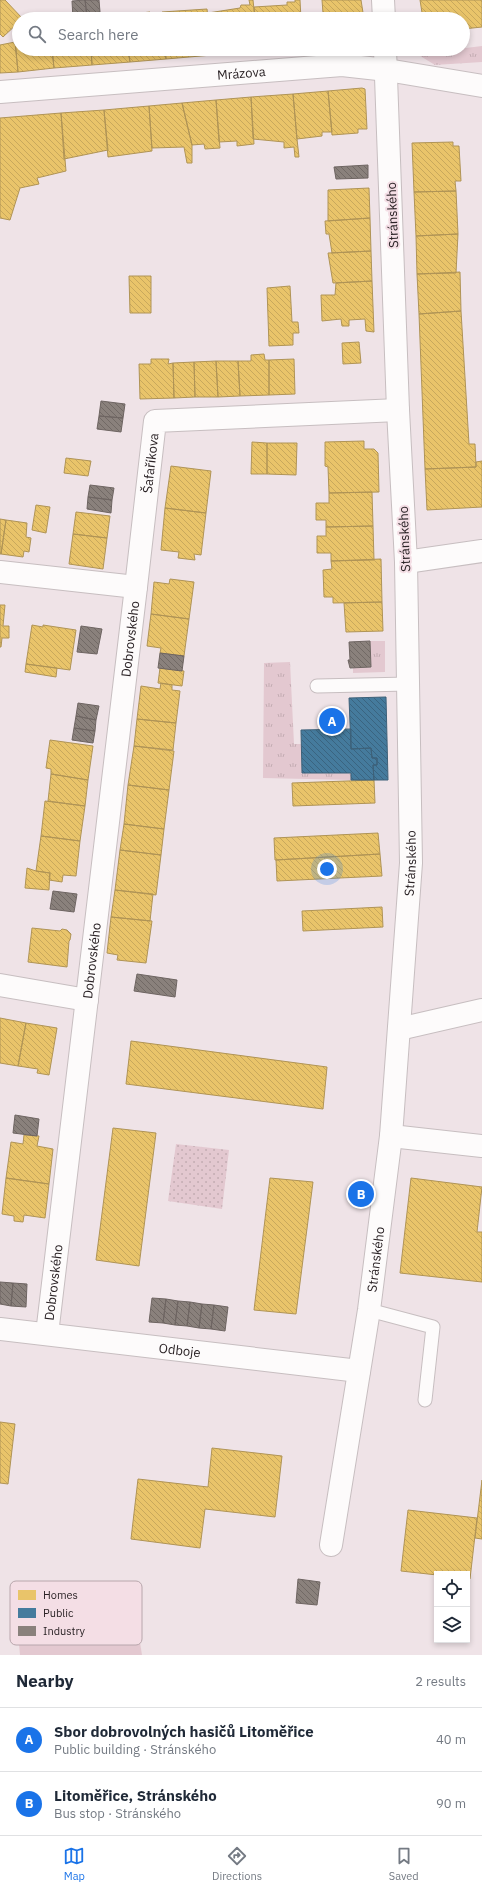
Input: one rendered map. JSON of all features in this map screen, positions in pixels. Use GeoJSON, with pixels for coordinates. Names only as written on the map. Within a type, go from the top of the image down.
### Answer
{"type":"FeatureCollection","features":[{"type":"Feature","properties":{"kind":"street"},"geometry":{"type":"LineString","coordinates":[[382,0],[383,12]]}},
{"type":"Feature","properties":{"kind":"street","name":"Mrázova"},"geometry":{"type":"LineString","coordinates":[[0,92],[342,65],[386,59],[482,86]]}},
{"type":"Feature","properties":{"kind":"street","name":"Stránského"},"geometry":{"type":"LineString","coordinates":[[331,1545],[369,1310],[391,1136],[411,863],[406,562],[398,410],[386,59]]}},
{"type":"Feature","properties":{"kind":"street","name":"Šafaříkova"},"geometry":{"type":"LineString","coordinates":[[136,587],[155,421],[398,410]]}},
{"type":"Feature","properties":{"kind":"street"},"geometry":{"type":"LineString","coordinates":[[406,562],[482,551]]}},
{"type":"Feature","properties":{"kind":"street"},"geometry":{"type":"LineString","coordinates":[[0,572],[136,587]]}},
{"type":"Feature","properties":{"kind":"street","name":"Dobrovského"},"geometry":{"type":"LineString","coordinates":[[47,1334],[136,587]]}},
{"type":"Feature","properties":{"kind":"street"},"geometry":{"type":"LineString","coordinates":[[0,985],[87,1000]]}},
{"type":"Feature","properties":{"kind":"street"},"geometry":{"type":"LineString","coordinates":[[399,1029],[482,1010]]}},
{"type":"Feature","properties":{"kind":"street"},"geometry":{"type":"LineString","coordinates":[[391,1136],[482,1146]]}},
{"type":"Feature","properties":{"kind":"street","name":"Odboje"},"geometry":{"type":"LineString","coordinates":[[0,1329],[359,1371]]}},
{"type":"Feature","properties":{"kind":"lane"},"geometry":{"type":"LineString","coordinates":[[318,686],[408,684]]}},
{"type":"Feature","properties":{"kind":"lane"},"geometry":{"type":"LineString","coordinates":[[369,1310],[433,1327],[425,1400]]}},
{"type":"Feature","properties":{"kind":"green space"},"geometry":{"type":"Polygon","coordinates":[[[482,46],[482,62],[435,65],[420,56],[470,56],[470,47],[482,46]]]}},
{"type":"Feature","properties":{"kind":"green space"},"geometry":{"type":"Polygon","coordinates":[[[370,641],[385,641],[385,672],[353,673],[353,668],[371,667],[370,641]]]}},
{"type":"Feature","properties":{"kind":"green space"},"geometry":{"type":"Polygon","coordinates":[[[290,662],[294,744],[301,744],[302,773],[351,773],[351,780],[263,778],[264,663],[290,662]]]}},
{"type":"Feature","properties":{"kind":"green space"},"geometry":{"type":"Polygon","coordinates":[[[176,1144],[229,1150],[222,1209],[168,1201],[176,1144]]]}},
{"type":"Feature","properties":{"kind":"green space"},"geometry":{"type":"Polygon","coordinates":[[[19,1645],[140,1645],[142,1655],[20,1655],[19,1645]]]}},
{"type":"Feature","properties":{"kind":"building: Homes"},"geometry":{"type":"Polygon","coordinates":[[[0,0],[5,0],[16,12],[12,12],[12,29],[3,37],[0,34],[0,0]]]}},
{"type":"Feature","properties":{"kind":"building: Homes"},"geometry":{"type":"Polygon","coordinates":[[[249,0],[253,0],[254,12],[214,12],[240,8],[241,5],[250,5],[249,0]]]}},
{"type":"Feature","properties":{"kind":"building: Homes"},"geometry":{"type":"Polygon","coordinates":[[[295,0],[300,0],[301,12],[254,12],[254,7],[287,5],[287,2],[295,2],[295,0]]]}},
{"type":"Feature","properties":{"kind":"building: Homes"},"geometry":{"type":"Polygon","coordinates":[[[322,0],[361,0],[363,12],[323,12],[322,0]]]}},
{"type":"Feature","properties":{"kind":"building: Homes"},"geometry":{"type":"Polygon","coordinates":[[[420,0],[482,0],[482,27],[470,28],[470,12],[422,12],[420,0]]]}},
{"type":"Feature","properties":{"kind":"building: Homes"},"geometry":{"type":"Polygon","coordinates":[[[207,9],[207,12],[162,12],[207,9]]]}},
{"type":"Feature","properties":{"kind":"building: Homes"},"geometry":{"type":"Polygon","coordinates":[[[12,43],[12,56],[16,56],[18,72],[0,73],[0,45],[12,43]]]}},
{"type":"Feature","properties":{"kind":"building: Homes"},"geometry":{"type":"Polygon","coordinates":[[[16,56],[53,56],[54,68],[18,72],[16,56]]]}},
{"type":"Feature","properties":{"kind":"building: Homes"},"geometry":{"type":"Polygon","coordinates":[[[53,56],[91,56],[92,65],[54,68],[53,56]]]}},
{"type":"Feature","properties":{"kind":"building: Homes"},"geometry":{"type":"Polygon","coordinates":[[[91,56],[129,56],[130,62],[92,65],[91,56]]]}},
{"type":"Feature","properties":{"kind":"building: Homes"},"geometry":{"type":"Polygon","coordinates":[[[129,56],[166,56],[166,59],[130,62],[129,56]]]}},
{"type":"Feature","properties":{"kind":"building: Homes"},"geometry":{"type":"Polygon","coordinates":[[[166,56],[200,56],[166,59],[166,56]]]}},
{"type":"Feature","properties":{"kind":"building: Homes"},"geometry":{"type":"Polygon","coordinates":[[[365,89],[367,129],[358,129],[358,133],[332,135],[328,91],[365,89]]]}},
{"type":"Feature","properties":{"kind":"building: Homes"},"geometry":{"type":"Polygon","coordinates":[[[328,91],[332,132],[322,132],[322,136],[297,139],[293,94],[328,91]]]}},
{"type":"Feature","properties":{"kind":"building: Homes"},"geometry":{"type":"Polygon","coordinates":[[[293,94],[299,157],[295,157],[294,147],[284,148],[284,142],[253,139],[251,97],[293,94]]]}},
{"type":"Feature","properties":{"kind":"building: Homes"},"geometry":{"type":"Polygon","coordinates":[[[251,97],[254,144],[237,146],[237,141],[219,142],[216,100],[251,97]]]}},
{"type":"Feature","properties":{"kind":"building: Homes"},"geometry":{"type":"Polygon","coordinates":[[[216,100],[220,148],[205,149],[204,144],[192,145],[182,103],[216,100]]]}},
{"type":"Feature","properties":{"kind":"building: Homes"},"geometry":{"type":"Polygon","coordinates":[[[182,103],[192,145],[192,163],[187,163],[184,147],[152,148],[149,106],[182,103]]]}},
{"type":"Feature","properties":{"kind":"building: Homes"},"geometry":{"type":"Polygon","coordinates":[[[149,106],[152,151],[108,157],[104,110],[149,106]]]}},
{"type":"Feature","properties":{"kind":"building: Homes"},"geometry":{"type":"Polygon","coordinates":[[[104,110],[108,150],[64,159],[61,113],[104,110]]]}},
{"type":"Feature","properties":{"kind":"building: Homes"},"geometry":{"type":"Polygon","coordinates":[[[61,113],[66,171],[37,178],[39,184],[20,188],[10,220],[0,218],[0,118],[61,113]]]}},
{"type":"Feature","properties":{"kind":"building: Homes"},"geometry":{"type":"Polygon","coordinates":[[[453,142],[453,146],[459,146],[461,181],[455,181],[456,191],[414,192],[412,143],[453,142]]]}},
{"type":"Feature","properties":{"kind":"building: Homes"},"geometry":{"type":"Polygon","coordinates":[[[369,188],[370,218],[328,221],[328,190],[369,188]]]}},
{"type":"Feature","properties":{"kind":"building: Homes"},"geometry":{"type":"Polygon","coordinates":[[[456,191],[458,234],[416,236],[414,192],[456,191]]]}},
{"type":"Feature","properties":{"kind":"building: Homes"},"geometry":{"type":"Polygon","coordinates":[[[370,218],[371,251],[332,253],[329,234],[326,234],[325,221],[370,218]]]}},
{"type":"Feature","properties":{"kind":"building: Homes"},"geometry":{"type":"Polygon","coordinates":[[[458,234],[456,273],[417,274],[416,236],[458,234]]]}},
{"type":"Feature","properties":{"kind":"building: Homes"},"geometry":{"type":"Polygon","coordinates":[[[371,251],[372,281],[333,283],[328,253],[371,251]]]}},
{"type":"Feature","properties":{"kind":"building: Homes"},"geometry":{"type":"Polygon","coordinates":[[[460,272],[461,311],[419,314],[417,274],[460,272]]]}},
{"type":"Feature","properties":{"kind":"building: Homes"},"geometry":{"type":"Polygon","coordinates":[[[129,276],[151,276],[151,313],[130,313],[129,276]]]}},
{"type":"Feature","properties":{"kind":"building: Homes"},"geometry":{"type":"Polygon","coordinates":[[[372,281],[374,332],[366,331],[365,319],[349,320],[349,326],[342,326],[341,319],[322,321],[321,295],[335,295],[336,283],[372,281]]]}},
{"type":"Feature","properties":{"kind":"building: Homes"},"geometry":{"type":"Polygon","coordinates":[[[290,286],[292,322],[298,322],[299,333],[293,333],[293,345],[269,346],[267,288],[290,286]]]}},
{"type":"Feature","properties":{"kind":"building: Homes"},"geometry":{"type":"Polygon","coordinates":[[[461,311],[469,444],[475,444],[476,467],[425,469],[419,314],[461,311]]]}},
{"type":"Feature","properties":{"kind":"building: Homes"},"geometry":{"type":"Polygon","coordinates":[[[359,342],[361,363],[343,364],[342,343],[359,342]]]}},
{"type":"Feature","properties":{"kind":"building: Homes"},"geometry":{"type":"Polygon","coordinates":[[[264,354],[265,360],[269,360],[269,395],[240,396],[238,361],[251,361],[251,355],[264,354]]]}},
{"type":"Feature","properties":{"kind":"building: Homes"},"geometry":{"type":"Polygon","coordinates":[[[151,359],[169,359],[168,364],[173,363],[174,398],[140,399],[139,364],[151,364],[151,359]]]}},
{"type":"Feature","properties":{"kind":"building: Homes"},"geometry":{"type":"Polygon","coordinates":[[[294,359],[295,394],[269,395],[269,360],[294,359]]]}},
{"type":"Feature","properties":{"kind":"building: Homes"},"geometry":{"type":"Polygon","coordinates":[[[216,361],[238,361],[240,396],[218,397],[216,361]]]}},
{"type":"Feature","properties":{"kind":"building: Homes"},"geometry":{"type":"Polygon","coordinates":[[[216,361],[218,397],[195,397],[194,362],[216,361]]]}},
{"type":"Feature","properties":{"kind":"building: Homes"},"geometry":{"type":"Polygon","coordinates":[[[194,362],[195,397],[174,398],[173,363],[194,362]]]}},
{"type":"Feature","properties":{"kind":"building: Homes"},"geometry":{"type":"Polygon","coordinates":[[[364,441],[364,449],[374,449],[378,453],[379,492],[329,493],[328,467],[325,466],[325,442],[364,441]]]}},
{"type":"Feature","properties":{"kind":"building: Homes"},"geometry":{"type":"Polygon","coordinates":[[[252,442],[267,443],[267,474],[251,474],[252,442]]]}},
{"type":"Feature","properties":{"kind":"building: Homes"},"geometry":{"type":"Polygon","coordinates":[[[267,443],[297,443],[296,475],[267,474],[267,443]]]}},
{"type":"Feature","properties":{"kind":"building: Homes"},"geometry":{"type":"Polygon","coordinates":[[[66,458],[91,461],[88,476],[64,473],[66,458]]]}},
{"type":"Feature","properties":{"kind":"building: Homes"},"geometry":{"type":"Polygon","coordinates":[[[482,461],[482,507],[427,510],[425,469],[476,467],[476,462],[482,461]]]}},
{"type":"Feature","properties":{"kind":"building: Homes"},"geometry":{"type":"Polygon","coordinates":[[[171,466],[211,471],[206,513],[165,508],[171,466]]]}},
{"type":"Feature","properties":{"kind":"building: Homes"},"geometry":{"type":"Polygon","coordinates":[[[372,492],[373,526],[326,527],[326,520],[316,520],[316,503],[329,503],[329,493],[372,492]]]}},
{"type":"Feature","properties":{"kind":"building: Homes"},"geometry":{"type":"Polygon","coordinates":[[[36,505],[50,507],[46,533],[32,530],[36,505]]]}},
{"type":"Feature","properties":{"kind":"building: Homes"},"geometry":{"type":"Polygon","coordinates":[[[165,508],[206,513],[201,555],[194,554],[195,560],[178,558],[179,552],[161,550],[165,508]]]}},
{"type":"Feature","properties":{"kind":"building: Homes"},"geometry":{"type":"Polygon","coordinates":[[[76,512],[110,516],[107,538],[73,534],[76,512]]]}},
{"type":"Feature","properties":{"kind":"building: Homes"},"geometry":{"type":"Polygon","coordinates":[[[0,519],[6,520],[1,554],[0,554],[0,519]]]}},
{"type":"Feature","properties":{"kind":"building: Homes"},"geometry":{"type":"Polygon","coordinates":[[[6,520],[27,523],[26,537],[31,538],[29,552],[24,551],[23,557],[1,554],[6,520]]]}},
{"type":"Feature","properties":{"kind":"building: Homes"},"geometry":{"type":"Polygon","coordinates":[[[373,526],[374,560],[331,561],[331,553],[317,553],[317,536],[326,536],[326,527],[373,526]]]}},
{"type":"Feature","properties":{"kind":"building: Homes"},"geometry":{"type":"Polygon","coordinates":[[[73,534],[107,538],[103,569],[69,564],[73,534]]]}},
{"type":"Feature","properties":{"kind":"building: Homes"},"geometry":{"type":"Polygon","coordinates":[[[381,559],[382,602],[333,603],[333,597],[324,597],[323,570],[332,569],[331,561],[381,559]]]}},
{"type":"Feature","properties":{"kind":"building: Homes"},"geometry":{"type":"Polygon","coordinates":[[[170,579],[194,582],[189,619],[151,614],[154,582],[169,584],[170,579]]]}},
{"type":"Feature","properties":{"kind":"building: Homes"},"geometry":{"type":"Polygon","coordinates":[[[382,602],[383,631],[346,632],[344,603],[382,602]]]}},
{"type":"Feature","properties":{"kind":"building: Homes"},"geometry":{"type":"Polygon","coordinates":[[[0,605],[5,605],[3,626],[9,626],[9,638],[2,638],[1,647],[0,647],[0,605]]]}},
{"type":"Feature","properties":{"kind":"building: Homes"},"geometry":{"type":"Polygon","coordinates":[[[151,614],[189,619],[184,656],[160,653],[161,648],[147,646],[151,614]]]}},
{"type":"Feature","properties":{"kind":"building: Homes"},"geometry":{"type":"Polygon","coordinates":[[[32,625],[43,627],[43,625],[76,630],[70,670],[26,664],[32,625]]]}},
{"type":"Feature","properties":{"kind":"building: Homes"},"geometry":{"type":"Polygon","coordinates":[[[26,664],[57,668],[56,677],[25,672],[26,664]]]}},
{"type":"Feature","properties":{"kind":"building: Homes"},"geometry":{"type":"Polygon","coordinates":[[[160,668],[184,671],[182,686],[158,683],[160,668]]]}},
{"type":"Feature","properties":{"kind":"building: Homes"},"geometry":{"type":"Polygon","coordinates":[[[161,683],[172,685],[172,690],[180,691],[176,723],[137,719],[141,686],[160,689],[161,683]]]}},
{"type":"Feature","properties":{"kind":"building: Homes"},"geometry":{"type":"Polygon","coordinates":[[[137,719],[176,723],[173,750],[134,746],[137,719]]]}},
{"type":"Feature","properties":{"kind":"building: Homes"},"geometry":{"type":"Polygon","coordinates":[[[50,740],[93,746],[88,780],[51,774],[51,769],[46,768],[50,740]]]}},
{"type":"Feature","properties":{"kind":"building: Homes"},"geometry":{"type":"Polygon","coordinates":[[[134,746],[174,751],[169,790],[128,785],[134,746]]]}},
{"type":"Feature","properties":{"kind":"building: Homes"},"geometry":{"type":"Polygon","coordinates":[[[51,774],[88,780],[85,806],[48,801],[51,774]]]}},
{"type":"Feature","properties":{"kind":"building: Homes"},"geometry":{"type":"Polygon","coordinates":[[[374,780],[375,803],[293,806],[292,783],[374,780]]]}},
{"type":"Feature","properties":{"kind":"building: Homes"},"geometry":{"type":"Polygon","coordinates":[[[128,785],[169,790],[164,829],[124,824],[128,785]]]}},
{"type":"Feature","properties":{"kind":"building: Homes"},"geometry":{"type":"Polygon","coordinates":[[[45,801],[85,806],[80,841],[41,836],[45,801]]]}},
{"type":"Feature","properties":{"kind":"building: Homes"},"geometry":{"type":"Polygon","coordinates":[[[124,824],[164,829],[161,855],[120,850],[124,824]]]}},
{"type":"Feature","properties":{"kind":"building: Homes"},"geometry":{"type":"Polygon","coordinates":[[[378,833],[380,854],[275,860],[274,838],[378,833]]]}},
{"type":"Feature","properties":{"kind":"building: Homes"},"geometry":{"type":"Polygon","coordinates":[[[41,836],[80,841],[76,876],[63,875],[62,882],[49,880],[50,873],[36,871],[41,836]]]}},
{"type":"Feature","properties":{"kind":"building: Homes"},"geometry":{"type":"Polygon","coordinates":[[[120,850],[161,855],[156,895],[115,890],[120,850]]]}},
{"type":"Feature","properties":{"kind":"building: Homes"},"geometry":{"type":"Polygon","coordinates":[[[380,854],[382,876],[277,881],[276,860],[380,854]]]}},
{"type":"Feature","properties":{"kind":"building: Homes"},"geometry":{"type":"Polygon","coordinates":[[[27,868],[50,873],[49,890],[25,888],[27,868]]]}},
{"type":"Feature","properties":{"kind":"building: Homes"},"geometry":{"type":"Polygon","coordinates":[[[115,890],[153,894],[150,921],[111,917],[115,890]]]}},
{"type":"Feature","properties":{"kind":"building: Homes"},"geometry":{"type":"Polygon","coordinates":[[[382,907],[383,927],[303,931],[302,911],[382,907]]]}},
{"type":"Feature","properties":{"kind":"building: Homes"},"geometry":{"type":"Polygon","coordinates":[[[111,917],[152,921],[146,963],[117,960],[118,955],[107,953],[111,917]]]}},
{"type":"Feature","properties":{"kind":"building: Homes"},"geometry":{"type":"Polygon","coordinates":[[[32,928],[60,931],[62,929],[67,930],[71,934],[67,967],[28,962],[32,928]]]}},
{"type":"Feature","properties":{"kind":"building: Homes"},"geometry":{"type":"Polygon","coordinates":[[[0,1018],[26,1023],[18,1066],[0,1063],[0,1018]]]}},
{"type":"Feature","properties":{"kind":"building: Homes"},"geometry":{"type":"Polygon","coordinates":[[[26,1023],[57,1028],[49,1075],[37,1073],[38,1069],[18,1066],[26,1023]]]}},
{"type":"Feature","properties":{"kind":"building: Homes"},"geometry":{"type":"Polygon","coordinates":[[[131,1041],[327,1067],[323,1109],[126,1084],[131,1041]]]}},
{"type":"Feature","properties":{"kind":"building: Homes"},"geometry":{"type":"Polygon","coordinates":[[[113,1128],[156,1133],[139,1266],[96,1260],[113,1128]]]}},
{"type":"Feature","properties":{"kind":"building: Homes"},"geometry":{"type":"Polygon","coordinates":[[[24,1135],[39,1136],[37,1146],[53,1149],[49,1184],[6,1178],[11,1142],[23,1144],[24,1135]]]}},
{"type":"Feature","properties":{"kind":"building: Homes"},"geometry":{"type":"Polygon","coordinates":[[[6,1178],[49,1184],[45,1218],[24,1215],[23,1222],[14,1221],[14,1216],[2,1214],[6,1178]]]}},
{"type":"Feature","properties":{"kind":"building: Homes"},"geometry":{"type":"Polygon","coordinates":[[[270,1178],[313,1182],[296,1314],[254,1310],[270,1178]]]}},
{"type":"Feature","properties":{"kind":"building: Homes"},"geometry":{"type":"Polygon","coordinates":[[[411,1178],[482,1187],[477,1232],[482,1232],[482,1282],[400,1273],[411,1178]]]}},
{"type":"Feature","properties":{"kind":"building: Homes"},"geometry":{"type":"Polygon","coordinates":[[[0,1422],[15,1424],[8,1484],[0,1483],[0,1422]]]}},
{"type":"Feature","properties":{"kind":"building: Homes"},"geometry":{"type":"Polygon","coordinates":[[[212,1448],[282,1456],[275,1517],[205,1509],[200,1548],[131,1539],[138,1479],[208,1487],[212,1448]]]}},
{"type":"Feature","properties":{"kind":"building: Homes"},"geometry":{"type":"Polygon","coordinates":[[[482,1480],[482,1539],[475,1538],[482,1480]]]}},
{"type":"Feature","properties":{"kind":"building: Homes"},"geometry":{"type":"Polygon","coordinates":[[[408,1510],[477,1518],[470,1579],[470,1571],[434,1571],[434,1575],[401,1571],[408,1510]]]}},
{"type":"Feature","properties":{"kind":"building: Public"},"geometry":{"type":"Polygon","coordinates":[[[386,697],[388,780],[374,780],[373,765],[377,765],[377,758],[372,758],[371,748],[351,749],[349,698],[386,697]]]}},
{"type":"Feature","properties":{"kind":"building: Public"},"geometry":{"type":"Polygon","coordinates":[[[351,729],[351,749],[371,748],[372,758],[377,758],[377,765],[373,765],[374,780],[351,780],[351,773],[302,773],[301,730],[351,729]]]}},
{"type":"Feature","properties":{"kind":"building: Industry"},"geometry":{"type":"Polygon","coordinates":[[[85,0],[86,12],[73,12],[72,1],[85,0]]]}},
{"type":"Feature","properties":{"kind":"building: Industry"},"geometry":{"type":"Polygon","coordinates":[[[85,0],[99,0],[100,12],[87,12],[85,0]]]}},
{"type":"Feature","properties":{"kind":"building: Industry"},"geometry":{"type":"Polygon","coordinates":[[[368,165],[368,178],[336,179],[334,167],[368,165]]]}},
{"type":"Feature","properties":{"kind":"building: Industry"},"geometry":{"type":"Polygon","coordinates":[[[101,401],[125,404],[123,418],[99,416],[101,401]]]}},
{"type":"Feature","properties":{"kind":"building: Industry"},"geometry":{"type":"Polygon","coordinates":[[[99,416],[123,418],[121,432],[97,429],[99,416]]]}},
{"type":"Feature","properties":{"kind":"building: Industry"},"geometry":{"type":"Polygon","coordinates":[[[90,485],[114,488],[112,500],[88,497],[90,485]]]}},
{"type":"Feature","properties":{"kind":"building: Industry"},"geometry":{"type":"Polygon","coordinates":[[[88,497],[112,500],[111,513],[87,509],[88,497]]]}},
{"type":"Feature","properties":{"kind":"building: Industry"},"geometry":{"type":"Polygon","coordinates":[[[81,626],[102,629],[97,654],[77,652],[81,626]]]}},
{"type":"Feature","properties":{"kind":"building: Industry"},"geometry":{"type":"Polygon","coordinates":[[[370,641],[371,667],[350,668],[348,660],[350,660],[349,642],[370,641]]]}},
{"type":"Feature","properties":{"kind":"building: Industry"},"geometry":{"type":"Polygon","coordinates":[[[160,653],[184,656],[182,671],[158,668],[160,653]]]}},
{"type":"Feature","properties":{"kind":"building: Industry"},"geometry":{"type":"Polygon","coordinates":[[[78,703],[99,706],[96,720],[76,716],[78,703]]]}},
{"type":"Feature","properties":{"kind":"building: Industry"},"geometry":{"type":"Polygon","coordinates":[[[76,716],[96,720],[95,731],[74,728],[76,716]]]}},
{"type":"Feature","properties":{"kind":"building: Industry"},"geometry":{"type":"Polygon","coordinates":[[[74,728],[95,731],[93,743],[72,740],[74,728]]]}},
{"type":"Feature","properties":{"kind":"building: Industry"},"geometry":{"type":"Polygon","coordinates":[[[53,891],[77,894],[74,912],[50,909],[53,891]]]}},
{"type":"Feature","properties":{"kind":"building: Industry"},"geometry":{"type":"Polygon","coordinates":[[[137,974],[177,980],[175,997],[134,991],[137,974]]]}},
{"type":"Feature","properties":{"kind":"building: Industry"},"geometry":{"type":"Polygon","coordinates":[[[15,1115],[39,1119],[37,1136],[13,1133],[15,1115]]]}},
{"type":"Feature","properties":{"kind":"building: Industry"},"geometry":{"type":"Polygon","coordinates":[[[0,1282],[13,1283],[11,1306],[0,1304],[0,1282]]]}},
{"type":"Feature","properties":{"kind":"building: Industry"},"geometry":{"type":"Polygon","coordinates":[[[13,1283],[27,1284],[26,1307],[11,1306],[13,1283]]]}},
{"type":"Feature","properties":{"kind":"building: Industry"},"geometry":{"type":"Polygon","coordinates":[[[152,1298],[166,1299],[163,1323],[149,1322],[152,1298]]]}},
{"type":"Feature","properties":{"kind":"building: Industry"},"geometry":{"type":"Polygon","coordinates":[[[166,1299],[178,1301],[175,1325],[163,1323],[166,1299]]]}},
{"type":"Feature","properties":{"kind":"building: Industry"},"geometry":{"type":"Polygon","coordinates":[[[178,1301],[190,1302],[187,1326],[175,1325],[178,1301]]]}},
{"type":"Feature","properties":{"kind":"building: Industry"},"geometry":{"type":"Polygon","coordinates":[[[190,1302],[202,1304],[199,1328],[187,1326],[190,1302]]]}},
{"type":"Feature","properties":{"kind":"building: Industry"},"geometry":{"type":"Polygon","coordinates":[[[202,1304],[214,1305],[211,1329],[199,1328],[202,1304]]]}},
{"type":"Feature","properties":{"kind":"building: Industry"},"geometry":{"type":"Polygon","coordinates":[[[214,1305],[228,1307],[225,1331],[211,1329],[214,1305]]]}},
{"type":"Feature","properties":{"kind":"building: Industry"},"geometry":{"type":"Polygon","coordinates":[[[298,1579],[320,1582],[317,1605],[296,1603],[298,1579]]]}},
{"type":"Feature","properties":{"kind":"place","name":"Sbor dobrovolných hasičů Litoměřice"},"geometry":{"type":"Point","coordinates":[332,721]}},
{"type":"Feature","properties":{"kind":"place","name":"Litoměřice, Stránského"},"geometry":{"type":"Point","coordinates":[361,1194]}}]}
